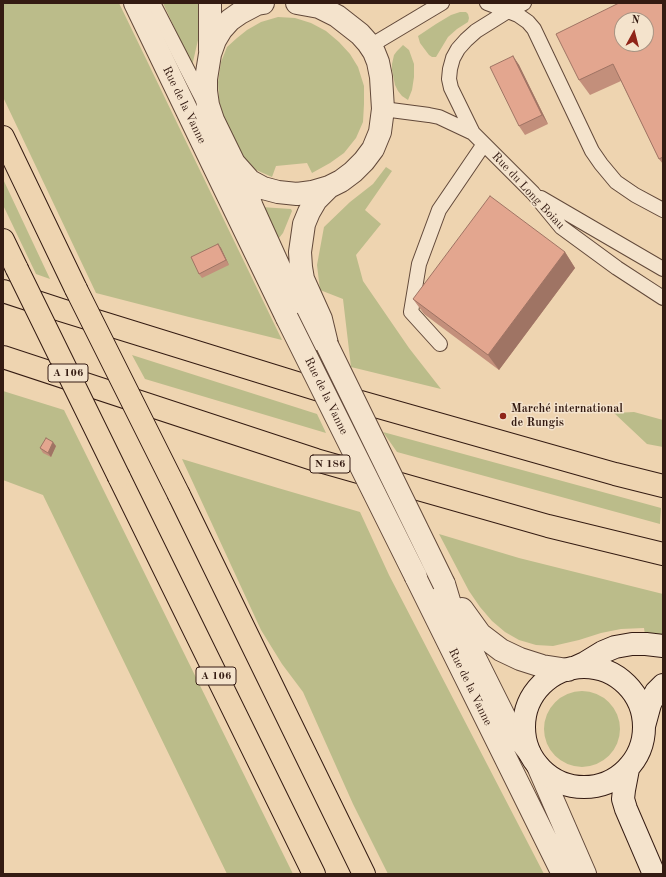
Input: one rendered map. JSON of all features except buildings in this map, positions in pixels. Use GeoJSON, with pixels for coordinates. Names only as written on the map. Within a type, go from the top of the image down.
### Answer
{"type":"FeatureCollection","features":[{"type":"Feature","properties":{"kind":"highway"},"geometry":{"type":"LineString","coordinates":[[3,137],[76,289],[179,495],[364,874]]}},
{"type":"Feature","properties":{"kind":"highway","name":"A 106"},"geometry":{"type":"LineString","coordinates":[[3,240],[314,874]]}},
{"type":"Feature","properties":{"kind":"highway"},"geometry":{"type":"LineString","coordinates":[[3,291],[329,393],[615,474],[663,486]]}},
{"type":"Feature","properties":{"kind":"highway","name":"N 186"},"geometry":{"type":"LineString","coordinates":[[3,357],[316,460],[548,526],[663,554]]}},
{"type":"Feature","properties":{"kind":"street","name":"Rue de la Vanne"},"geometry":{"type":"LineString","coordinates":[[135,3],[287,318],[563,874]]}},
{"type":"Feature","properties":{"kind":"street"},"geometry":{"type":"LineString","coordinates":[[210,3],[210,54],[206,79],[206,91],[208,105],[213,120],[305,324],[327,345]]}},
{"type":"Feature","properties":{"kind":"street"},"geometry":{"type":"LineString","coordinates":[[210,54],[215,40],[230,20],[259,3]]}},
{"type":"Feature","properties":{"kind":"street"},"geometry":{"type":"LineString","coordinates":[[234,164],[250,181],[263,188],[278,192],[297,194],[312,192],[329,187],[341,181],[353,172],[373,149],[380,132],[383,109],[381,77],[374,52],[360,34],[337,16],[317,5],[297,3]]}},
{"type":"Feature","properties":{"kind":"street"},"geometry":{"type":"LineString","coordinates":[[329,187],[316,200],[304,224],[300,252],[303,279],[321,319],[327,345],[444,584],[453,614],[508,724],[533,759],[550,778],[566,785],[582,788],[599,786],[614,779],[628,769],[637,757],[642,742],[650,704],[656,692],[663,685]]}},
{"type":"Feature","properties":{"kind":"street"},"geometry":{"type":"LineString","coordinates":[[444,584],[480,634],[501,650],[520,659],[542,666],[571,669],[591,667],[608,672],[623,681],[634,694],[642,710],[644,728]]}},
{"type":"Feature","properties":{"kind":"street"},"geometry":{"type":"LineString","coordinates":[[585,874],[524,737],[524,722],[527,706],[535,692],[545,681],[558,673],[585,663],[603,652],[615,647],[632,644],[663,646]]}},
{"type":"Feature","properties":{"kind":"street"},"geometry":{"type":"LineString","coordinates":[[628,769],[623,799],[654,874]]}},
{"type":"Feature","properties":{"kind":"lane"},"geometry":{"type":"LineString","coordinates":[[153,3],[213,120]]}},
{"type":"Feature","properties":{"kind":"lane"},"geometry":{"type":"LineString","coordinates":[[370,46],[442,3]]}},
{"type":"Feature","properties":{"kind":"lane"},"geometry":{"type":"LineString","coordinates":[[487,3],[518,15],[528,22],[534,30],[592,151],[601,164],[616,182],[635,195],[663,210]]}},
{"type":"Feature","properties":{"kind":"lane"},"geometry":{"type":"LineString","coordinates":[[473,133],[451,88],[449,79],[453,58],[458,49],[476,31],[524,3]]}},
{"type":"Feature","properties":{"kind":"lane","name":"Rue du Long Boiau"},"geometry":{"type":"LineString","coordinates":[[383,109],[439,117],[473,133],[533,193],[560,227],[617,268],[663,298]]}},
{"type":"Feature","properties":{"kind":"lane"},"geometry":{"type":"LineString","coordinates":[[440,344],[411,312],[419,264],[440,210],[484,144]]}},
{"type":"Feature","properties":{"kind":"lane"},"geometry":{"type":"LineString","coordinates":[[533,193],[663,270]]}},
{"type":"Feature","properties":{"kind":"green space"},"geometry":{"type":"Polygon","coordinates":[[[3,3],[119,3],[282,340],[96,293],[3,97],[3,3]]]}},
{"type":"Feature","properties":{"kind":"green space"},"geometry":{"type":"Polygon","coordinates":[[[163,3],[200,3],[198,40],[192,66],[163,3]]]}},
{"type":"Feature","properties":{"kind":"green space"},"geometry":{"type":"Polygon","coordinates":[[[466,12],[468,14],[468,22],[448,37],[436,57],[429,55],[420,43],[418,36],[451,15],[466,12]]]}},
{"type":"Feature","properties":{"kind":"green space"},"geometry":{"type":"Polygon","coordinates":[[[278,17],[295,18],[311,23],[326,31],[339,42],[350,54],[358,67],[364,86],[364,104],[363,122],[356,138],[344,153],[312,173],[307,163],[276,166],[272,177],[254,169],[237,150],[226,127],[219,101],[218,82],[221,62],[227,47],[247,30],[261,22],[278,17]]]}},
{"type":"Feature","properties":{"kind":"green space"},"geometry":{"type":"Polygon","coordinates":[[[403,45],[409,50],[414,64],[412,90],[408,100],[398,91],[395,85],[392,70],[394,55],[403,45]]]}},
{"type":"Feature","properties":{"kind":"green space"},"geometry":{"type":"Polygon","coordinates":[[[386,167],[392,171],[365,210],[381,224],[356,255],[363,281],[409,348],[441,389],[351,367],[343,299],[320,290],[317,265],[324,227],[350,202],[373,184],[386,167]]]}},
{"type":"Feature","properties":{"kind":"green space"},"geometry":{"type":"Polygon","coordinates":[[[3,179],[50,279],[36,274],[3,205],[3,179]]]}},
{"type":"Feature","properties":{"kind":"green space"},"geometry":{"type":"Polygon","coordinates":[[[261,207],[291,209],[292,211],[283,233],[279,238],[276,238],[261,207]]]}},
{"type":"Feature","properties":{"kind":"green space"},"geometry":{"type":"Polygon","coordinates":[[[132,355],[317,414],[326,433],[145,379],[132,355]]]}},
{"type":"Feature","properties":{"kind":"green space"},"geometry":{"type":"Polygon","coordinates":[[[3,391],[64,410],[293,874],[227,874],[43,495],[3,480],[3,391]]]}},
{"type":"Feature","properties":{"kind":"green space"},"geometry":{"type":"Polygon","coordinates":[[[634,412],[663,420],[663,447],[647,444],[614,413],[634,412]]]}},
{"type":"Feature","properties":{"kind":"green space"},"geometry":{"type":"Polygon","coordinates":[[[383,432],[661,508],[660,524],[397,452],[383,432]]]}},
{"type":"Feature","properties":{"kind":"green space"},"geometry":{"type":"Polygon","coordinates":[[[182,459],[360,512],[389,575],[544,874],[388,874],[353,804],[303,692],[282,664],[261,630],[182,459]]]}},
{"type":"Feature","properties":{"kind":"green space"},"geometry":{"type":"Polygon","coordinates":[[[439,534],[519,558],[663,594],[663,636],[645,635],[644,628],[621,629],[553,646],[536,645],[519,640],[505,632],[492,621],[480,607],[469,591],[439,534]]]}},
{"type":"Feature","properties":{"kind":"green space"},"geometry":{"type":"Polygon","coordinates":[[[582,691],[597,694],[609,702],[617,714],[620,729],[617,744],[609,756],[597,764],[582,767],[567,764],[555,756],[547,744],[544,729],[547,714],[555,702],[567,694],[582,691]]]}},
{"type":"Feature","properties":{"kind":"place","name":"Marché international de Rungis"},"geometry":{"type":"Point","coordinates":[503,416]}}]}
